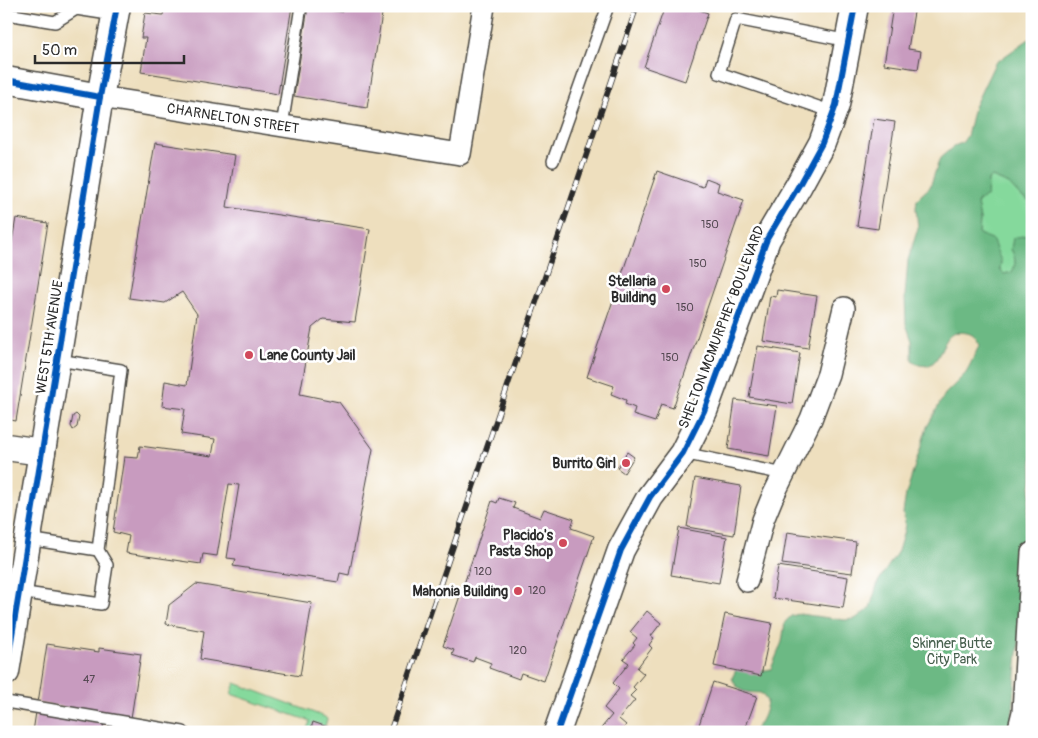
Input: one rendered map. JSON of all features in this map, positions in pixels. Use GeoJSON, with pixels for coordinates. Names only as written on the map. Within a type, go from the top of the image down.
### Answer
{"type":"FeatureCollection","features":[{"type":"Feature","properties":{"kind":"street","name":"CHARNELTON STREET"},"geometry":{"type":"LineString","coordinates":[[6,80],[460,154],[484,6]]}},
{"type":"Feature","properties":{"kind":"street","name":"SHELTON MCMURPHEY BOULEVARD"},"geometry":{"type":"LineString","coordinates":[[557,732],[621,550],[650,497],[683,453],[704,411],[767,239],[822,143],[833,112],[849,40],[854,6]]}},
{"type":"Feature","properties":{"kind":"street","name":"WEST 5TH AVENUE"},"geometry":{"type":"LineString","coordinates":[[6,672],[100,96],[116,11]]}},
{"type":"Feature","properties":{"kind":"street"},"geometry":{"type":"LineString","coordinates":[[747,581],[763,520],[811,419],[828,374],[844,308]]}},
{"type":"Feature","properties":{"kind":"street"},"geometry":{"type":"LineString","coordinates":[[6,447],[42,452]]}},
{"type":"Feature","properties":{"kind":"street"},"geometry":{"type":"LineString","coordinates":[[1018,732],[1023,712],[1032,553]]}},
{"type":"Feature","properties":{"kind":"lane"},"geometry":{"type":"LineString","coordinates":[[282,126],[301,6]]}},
{"type":"Feature","properties":{"kind":"lane"},"geometry":{"type":"LineString","coordinates":[[553,161],[608,6]]}},
{"type":"Feature","properties":{"kind":"lane"},"geometry":{"type":"LineString","coordinates":[[7,14],[55,22],[76,9],[116,11]]}},
{"type":"Feature","properties":{"kind":"lane"},"geometry":{"type":"LineString","coordinates":[[833,112],[719,73],[736,19],[849,40]]}},
{"type":"Feature","properties":{"kind":"lane"},"geometry":{"type":"LineString","coordinates":[[19,592],[101,604],[107,565],[98,550],[121,370],[58,360]]}},
{"type":"Feature","properties":{"kind":"lane"},"geometry":{"type":"LineString","coordinates":[[683,453],[784,474]]}},
{"type":"Feature","properties":{"kind":"lane"},"geometry":{"type":"LineString","coordinates":[[28,539],[98,550]]}},
{"type":"Feature","properties":{"kind":"lane"},"geometry":{"type":"LineString","coordinates":[[6,702],[183,732]]}},
{"type":"Feature","properties":{"kind":"green space","name":"Skinner Butte City Park"},"geometry":{"type":"Polygon","coordinates":[[[1032,37],[1032,479],[1021,558],[1019,642],[1011,732],[752,732],[766,710],[767,701],[761,693],[740,690],[737,687],[732,678],[736,670],[771,669],[782,642],[785,622],[791,616],[799,614],[845,620],[855,619],[870,608],[878,582],[898,551],[904,531],[903,513],[906,494],[927,427],[945,394],[966,373],[979,346],[974,336],[967,333],[955,333],[947,339],[934,362],[928,366],[919,365],[912,360],[912,341],[906,324],[905,296],[908,260],[918,228],[917,199],[930,187],[940,158],[954,146],[962,143],[967,136],[974,107],[995,63],[1032,37]],[[992,177],[988,180],[987,196],[979,200],[977,204],[980,220],[979,234],[992,239],[1001,261],[1000,270],[1004,274],[1012,272],[1015,266],[1011,249],[1013,238],[1027,235],[1031,232],[1029,219],[1030,202],[1019,195],[1009,184],[992,177]]]}},
{"type":"Feature","properties":{"kind":"green space"},"geometry":{"type":"Polygon","coordinates":[[[992,177],[1009,184],[1030,202],[1029,219],[1031,232],[1011,249],[1014,255],[1015,266],[1013,272],[1004,274],[1000,270],[1001,261],[979,234],[980,220],[977,204],[979,200],[987,196],[988,180],[992,177]]]}},
{"type":"Feature","properties":{"kind":"green space"},"geometry":{"type":"Polygon","coordinates":[[[235,683],[325,717],[327,719],[325,726],[306,732],[310,721],[231,694],[235,683]]]}},
{"type":"Feature","properties":{"kind":"building"},"geometry":{"type":"Polygon","coordinates":[[[165,6],[292,6],[278,94],[141,72],[146,38],[141,38],[145,13],[163,15],[165,6]]]}},
{"type":"Feature","properties":{"kind":"building"},"geometry":{"type":"Polygon","coordinates":[[[665,6],[688,6],[708,13],[685,81],[644,67],[665,6]]]}},
{"type":"Feature","properties":{"kind":"building"},"geometry":{"type":"Polygon","coordinates":[[[893,6],[915,6],[908,49],[921,51],[918,69],[884,64],[893,6]]]}},
{"type":"Feature","properties":{"kind":"building"},"geometry":{"type":"Polygon","coordinates":[[[308,7],[342,12],[343,8],[382,14],[367,108],[294,96],[308,7]]]}},
{"type":"Feature","properties":{"kind":"building"},"geometry":{"type":"Polygon","coordinates":[[[874,119],[895,122],[878,229],[857,226],[874,119]]]}},
{"type":"Feature","properties":{"kind":"building","name":"Lane County Jail"},"geometry":{"type":"Polygon","coordinates":[[[155,143],[235,155],[227,207],[370,229],[355,322],[323,319],[312,328],[300,394],[339,402],[373,449],[349,575],[340,573],[338,582],[233,566],[236,559],[227,558],[239,485],[229,484],[217,556],[203,554],[201,564],[126,553],[129,536],[113,532],[124,457],[138,458],[140,446],[212,456],[215,439],[181,434],[185,409],[162,406],[165,381],[187,385],[197,314],[182,292],[165,303],[129,298],[155,143]]]}},
{"type":"Feature","properties":{"kind":"building","name":"Stellaria Building"},"geometry":{"type":"Polygon","coordinates":[[[657,171],[703,187],[706,178],[719,183],[717,191],[744,200],[673,408],[661,404],[655,422],[633,415],[635,408],[625,404],[626,400],[611,394],[614,386],[587,377],[657,171]]]}},
{"type":"Feature","properties":{"kind":"building"},"geometry":{"type":"Polygon","coordinates":[[[16,218],[48,223],[16,421],[6,419],[6,276],[16,218]]]}},
{"type":"Feature","properties":{"kind":"building"},"geometry":{"type":"Polygon","coordinates":[[[777,290],[817,296],[808,348],[763,341],[770,296],[776,297],[777,290]]]}},
{"type":"Feature","properties":{"kind":"building"},"geometry":{"type":"Polygon","coordinates":[[[758,346],[800,353],[792,404],[749,397],[758,346]]]}},
{"type":"Feature","properties":{"kind":"building"},"geometry":{"type":"Polygon","coordinates":[[[735,400],[777,406],[769,456],[728,449],[735,400]]]}},
{"type":"Feature","properties":{"kind":"building"},"geometry":{"type":"Polygon","coordinates":[[[76,414],[79,417],[77,427],[73,430],[71,426],[73,416],[76,414]]]}},
{"type":"Feature","properties":{"kind":"building"},"geometry":{"type":"Polygon","coordinates":[[[627,452],[634,457],[624,473],[617,468],[627,452]]]}},
{"type":"Feature","properties":{"kind":"building"},"geometry":{"type":"Polygon","coordinates":[[[695,478],[741,486],[734,535],[687,527],[695,478]]]}},
{"type":"Feature","properties":{"kind":"building","name":"Mahonia Building"},"geometry":{"type":"Polygon","coordinates":[[[499,498],[515,503],[513,508],[540,518],[544,509],[574,519],[571,528],[594,536],[544,681],[521,673],[519,679],[489,668],[491,663],[475,657],[473,662],[452,655],[454,650],[443,646],[492,501],[497,503],[499,498]]]}},
{"type":"Feature","properties":{"kind":"building"},"geometry":{"type":"Polygon","coordinates":[[[679,528],[727,537],[719,583],[671,575],[679,528]]]}},
{"type":"Feature","properties":{"kind":"building"},"geometry":{"type":"Polygon","coordinates":[[[787,532],[856,542],[852,573],[782,564],[787,532]]]}},
{"type":"Feature","properties":{"kind":"building"},"geometry":{"type":"Polygon","coordinates":[[[778,566],[848,577],[843,608],[773,598],[778,566]]]}},
{"type":"Feature","properties":{"kind":"building"},"geometry":{"type":"Polygon","coordinates":[[[196,584],[312,603],[300,676],[200,659],[204,631],[166,624],[169,605],[196,584]]]}},
{"type":"Feature","properties":{"kind":"building"},"geometry":{"type":"Polygon","coordinates":[[[647,611],[661,623],[651,636],[654,638],[649,645],[652,648],[637,668],[644,674],[633,687],[636,690],[630,696],[635,700],[619,719],[626,725],[621,732],[598,732],[612,715],[604,708],[619,689],[613,683],[629,663],[623,659],[635,645],[633,643],[637,638],[630,632],[647,611]]]}},
{"type":"Feature","properties":{"kind":"building"},"geometry":{"type":"Polygon","coordinates":[[[725,614],[772,623],[761,676],[714,666],[725,614]]]}},
{"type":"Feature","properties":{"kind":"building"},"geometry":{"type":"Polygon","coordinates":[[[47,644],[99,652],[99,648],[141,654],[131,718],[38,703],[47,644]]]}},
{"type":"Feature","properties":{"kind":"building"},"geometry":{"type":"Polygon","coordinates":[[[713,682],[757,696],[744,732],[697,731],[713,682]]]}},
{"type":"Feature","properties":{"kind":"building"},"geometry":{"type":"Polygon","coordinates":[[[36,712],[104,723],[102,732],[33,732],[36,712]]]}},
{"type":"Feature","properties":{"kind":"building"},"geometry":{"type":"Polygon","coordinates":[[[313,722],[333,729],[332,732],[310,732],[313,722]]]}},
{"type":"Feature","properties":{"kind":"building"},"geometry":{"type":"Polygon","coordinates":[[[129,728],[147,731],[147,732],[128,732],[129,728]]]}},
{"type":"Feature","properties":{"kind":"railway"},"geometry":{"type":"LineString","coordinates":[[390,732],[637,6]]}},
{"type":"Feature","properties":{"kind":"cycle path"},"geometry":{"type":"LineString","coordinates":[[6,672],[100,97],[117,6]]}},
{"type":"Feature","properties":{"kind":"cycle path"},"geometry":{"type":"LineString","coordinates":[[557,732],[621,550],[650,497],[683,453],[704,411],[767,239],[822,143],[836,105],[855,6]]}},
{"type":"Feature","properties":{"kind":"cycle path"},"geometry":{"type":"LineString","coordinates":[[6,80],[100,97]]}},
{"type":"Feature","properties":{"kind":"place","name":"Stellaria Building"},"geometry":{"type":"Point","coordinates":[666,289]}},
{"type":"Feature","properties":{"kind":"place","name":"Lane County Jail"},"geometry":{"type":"Point","coordinates":[249,355]}},
{"type":"Feature","properties":{"kind":"place","name":"Burrito Girl"},"geometry":{"type":"Point","coordinates":[626,463]}},
{"type":"Feature","properties":{"kind":"place","name":"Placido's Pasta Shop"},"geometry":{"type":"Point","coordinates":[563,543]}},
{"type":"Feature","properties":{"kind":"place","name":"Mahonia Building"},"geometry":{"type":"Point","coordinates":[518,591]}}]}
